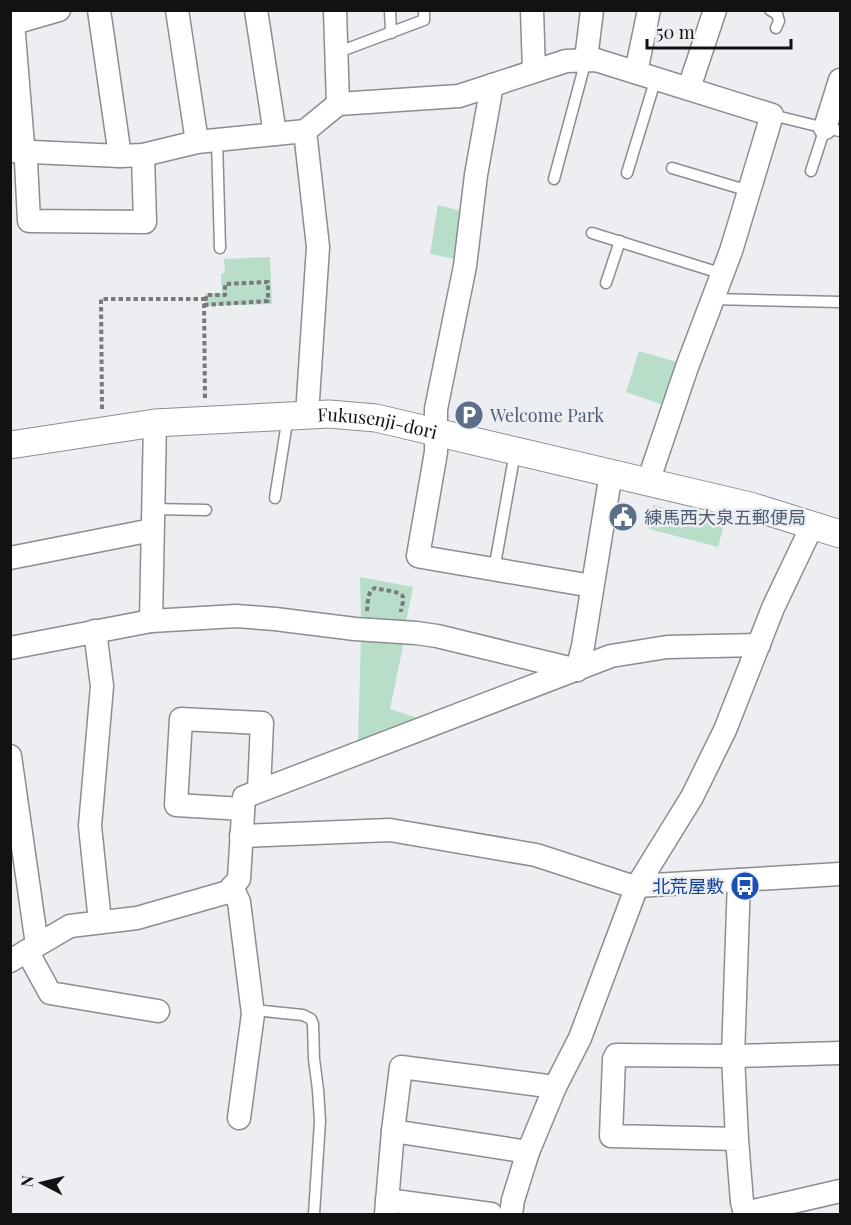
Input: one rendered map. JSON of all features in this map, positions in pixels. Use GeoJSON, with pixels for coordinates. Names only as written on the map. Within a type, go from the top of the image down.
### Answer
{"type":"FeatureCollection","features":[{"type":"Feature","properties":{"kind":"street"},"geometry":{"type":"LineString","coordinates":[[59,10],[13,17],[23,145],[18,152],[29,221],[145,222],[143,155]]}},
{"type":"Feature","properties":{"kind":"street"},"geometry":{"type":"LineString","coordinates":[[99,10],[120,156]]}},
{"type":"Feature","properties":{"kind":"street"},"geometry":{"type":"LineString","coordinates":[[177,10],[207,141]]}},
{"type":"Feature","properties":{"kind":"street"},"geometry":{"type":"LineString","coordinates":[[256,10],[275,134]]}},
{"type":"Feature","properties":{"kind":"street"},"geometry":{"type":"LineString","coordinates":[[335,10],[338,104]]}},
{"type":"Feature","properties":{"kind":"street"},"geometry":{"type":"LineString","coordinates":[[532,10],[534,71]]}},
{"type":"Feature","properties":{"kind":"street"},"geometry":{"type":"LineString","coordinates":[[586,59],[592,10]]}},
{"type":"Feature","properties":{"kind":"street"},"geometry":{"type":"LineString","coordinates":[[646,75],[650,10]]}},
{"type":"Feature","properties":{"kind":"street"},"geometry":{"type":"LineString","coordinates":[[689,88],[715,10]]}},
{"type":"Feature","properties":{"kind":"street"},"geometry":{"type":"LineString","coordinates":[[18,152],[143,155],[207,141],[305,131],[338,104],[459,96],[566,61],[586,59],[646,75],[772,115],[731,251],[687,367],[648,482]]}},
{"type":"Feature","properties":{"kind":"street"},"geometry":{"type":"LineString","coordinates":[[833,130],[840,80]]}},
{"type":"Feature","properties":{"kind":"street"},"geometry":{"type":"LineString","coordinates":[[492,85],[476,175],[465,266],[436,409],[436,452],[418,555],[592,586]]}},
{"type":"Feature","properties":{"kind":"street"},"geometry":{"type":"LineString","coordinates":[[298,415],[318,247],[305,131]]}},
{"type":"Feature","properties":{"kind":"street","name":"Fukusenji-dori"},"geometry":{"type":"LineString","coordinates":[[10,445],[155,423],[341,414],[376,418],[750,506],[840,534]]}},
{"type":"Feature","properties":{"kind":"street"},"geometry":{"type":"LineString","coordinates":[[151,621],[155,423]]}},
{"type":"Feature","properties":{"kind":"street"},"geometry":{"type":"LineString","coordinates":[[577,670],[583,646],[611,473]]}},
{"type":"Feature","properties":{"kind":"street"},"geometry":{"type":"LineString","coordinates":[[10,558],[153,520]]}},
{"type":"Feature","properties":{"kind":"street"},"geometry":{"type":"LineString","coordinates":[[511,1215],[513,1200],[528,1152],[555,1087],[580,1038],[637,886],[692,797],[725,730],[773,608],[812,526]]}},
{"type":"Feature","properties":{"kind":"street"},"geometry":{"type":"LineString","coordinates":[[10,648],[151,621],[236,616],[437,636],[577,670]]}},
{"type":"Feature","properties":{"kind":"street"},"geometry":{"type":"LineString","coordinates":[[95,631],[102,686],[90,826],[100,922]]}},
{"type":"Feature","properties":{"kind":"street"},"geometry":{"type":"LineString","coordinates":[[25,953],[69,926],[137,918],[228,892],[238,879],[244,797],[260,790],[610,656],[667,647],[759,645]]}},
{"type":"Feature","properties":{"kind":"street"},"geometry":{"type":"LineString","coordinates":[[243,809],[176,805],[181,719],[262,723],[260,790]]}},
{"type":"Feature","properties":{"kind":"street"},"geometry":{"type":"LineString","coordinates":[[10,756],[25,953],[50,993],[158,1011]]}},
{"type":"Feature","properties":{"kind":"street"},"geometry":{"type":"LineString","coordinates":[[241,836],[390,830],[536,855],[637,886],[840,874]]}},
{"type":"Feature","properties":{"kind":"street"},"geometry":{"type":"LineString","coordinates":[[739,880],[733,1056],[737,1139],[745,1214],[840,1191]]}},
{"type":"Feature","properties":{"kind":"street"},"geometry":{"type":"LineString","coordinates":[[232,887],[239,902],[253,1010],[239,1118]]}},
{"type":"Feature","properties":{"kind":"street"},"geometry":{"type":"LineString","coordinates":[[737,1139],[611,1137],[616,1055],[733,1056],[840,1053]]}},
{"type":"Feature","properties":{"kind":"street"},"geometry":{"type":"LineString","coordinates":[[491,1215],[387,1208],[401,1067],[555,1087]]}},
{"type":"Feature","properties":{"kind":"street"},"geometry":{"type":"LineString","coordinates":[[393,1131],[528,1152]]}},
{"type":"Feature","properties":{"kind":"lane"},"geometry":{"type":"LineString","coordinates":[[390,10],[391,33]]}},
{"type":"Feature","properties":{"kind":"lane"},"geometry":{"type":"LineString","coordinates":[[336,53],[424,20],[424,10]]}},
{"type":"Feature","properties":{"kind":"lane"},"geometry":{"type":"LineString","coordinates":[[770,10],[779,18],[776,28]]}},
{"type":"Feature","properties":{"kind":"lane"},"geometry":{"type":"LineString","coordinates":[[554,179],[586,59]]}},
{"type":"Feature","properties":{"kind":"lane"},"geometry":{"type":"LineString","coordinates":[[627,173],[646,75]]}},
{"type":"Feature","properties":{"kind":"lane"},"geometry":{"type":"LineString","coordinates":[[772,115],[833,130],[811,171]]}},
{"type":"Feature","properties":{"kind":"lane"},"geometry":{"type":"LineString","coordinates":[[207,141],[220,248]]}},
{"type":"Feature","properties":{"kind":"lane"},"geometry":{"type":"LineString","coordinates":[[672,168],[749,191]]}},
{"type":"Feature","properties":{"kind":"lane"},"geometry":{"type":"LineString","coordinates":[[592,233],[723,274]]}},
{"type":"Feature","properties":{"kind":"lane"},"geometry":{"type":"LineString","coordinates":[[606,283],[620,241]]}},
{"type":"Feature","properties":{"kind":"lane"},"geometry":{"type":"LineString","coordinates":[[713,299],[840,302]]}},
{"type":"Feature","properties":{"kind":"lane"},"geometry":{"type":"LineString","coordinates":[[275,498],[298,415]]}},
{"type":"Feature","properties":{"kind":"lane"},"geometry":{"type":"LineString","coordinates":[[494,570],[515,451]]}},
{"type":"Feature","properties":{"kind":"lane"},"geometry":{"type":"LineString","coordinates":[[153,520],[206,510]]}},
{"type":"Feature","properties":{"kind":"lane"},"geometry":{"type":"LineString","coordinates":[[253,1010],[303,1015],[311,1019],[313,1024],[320,1121],[314,1215]]}},
{"type":"Feature","properties":{"kind":"path"},"geometry":{"type":"LineString","coordinates":[[204,305],[268,301],[268,282],[225,284],[225,295],[206,296],[204,299],[204,305],[206,420]]}},
{"type":"Feature","properties":{"kind":"path"},"geometry":{"type":"LineString","coordinates":[[102,431],[101,298],[204,299]]}},
{"type":"Feature","properties":{"kind":"path"},"geometry":{"type":"LineString","coordinates":[[365,629],[370,592],[375,588],[397,592],[403,598],[397,632]]}},
{"type":"Feature","properties":{"kind":"green space"},"geometry":{"type":"Polygon","coordinates":[[[438,205],[461,211],[456,259],[430,254],[438,205]]]}},
{"type":"Feature","properties":{"kind":"green space"},"geometry":{"type":"Polygon","coordinates":[[[270,257],[272,304],[205,306],[205,294],[222,293],[221,274],[225,273],[224,259],[270,257]]]}},
{"type":"Feature","properties":{"kind":"green space"},"geometry":{"type":"Polygon","coordinates":[[[639,351],[680,363],[666,406],[626,392],[639,351]]]}},
{"type":"Feature","properties":{"kind":"green space"},"geometry":{"type":"Polygon","coordinates":[[[653,505],[724,524],[718,547],[649,529],[653,505]]]}},
{"type":"Feature","properties":{"kind":"green space"},"geometry":{"type":"Polygon","coordinates":[[[360,577],[413,587],[406,622],[361,620],[360,577]]]}},
{"type":"Feature","properties":{"kind":"green space"},"geometry":{"type":"Polygon","coordinates":[[[361,638],[404,641],[390,709],[424,720],[358,743],[361,638]]]}},
{"type":"Feature","properties":{"kind":"place","name":"Welcome Park"},"geometry":{"type":"Point","coordinates":[469,415]}},
{"type":"Feature","properties":{"kind":"place","name":"練馬西大泉五郵便局"},"geometry":{"type":"Point","coordinates":[623,517]}},
{"type":"Feature","properties":{"kind":"place","name":"北荒屋敷"},"geometry":{"type":"Point","coordinates":[745,886]}}]}
